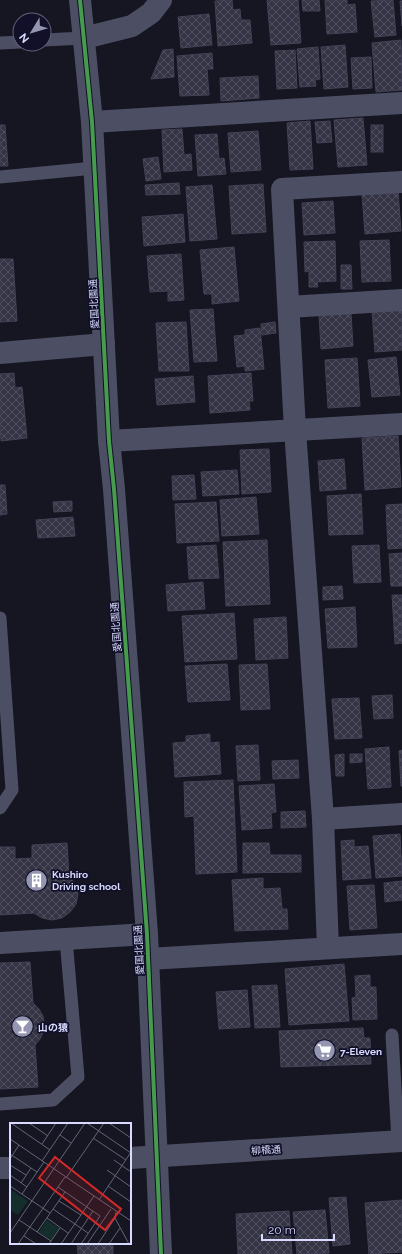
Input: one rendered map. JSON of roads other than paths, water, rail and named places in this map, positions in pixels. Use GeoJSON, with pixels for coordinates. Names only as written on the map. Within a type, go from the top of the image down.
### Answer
{"type":"FeatureCollection","features":[{"type":"Feature","properties":{"kind":"street","name":"愛国北園通"},"geometry":{"type":"LineString","coordinates":[[80,0],[92,122],[109,442],[114,489],[147,934],[160,1254]]}},
{"type":"Feature","properties":{"kind":"street"},"geometry":{"type":"LineString","coordinates":[[84,38],[132,26],[151,13],[161,0]]}},
{"type":"Feature","properties":{"kind":"street"},"geometry":{"type":"LineString","coordinates":[[92,122],[402,103]]}},
{"type":"Feature","properties":{"kind":"street"},"geometry":{"type":"LineString","coordinates":[[328,948],[322,819],[295,430],[282,189],[402,182]]}},
{"type":"Feature","properties":{"kind":"street"},"geometry":{"type":"LineString","coordinates":[[288,307],[402,300]]}},
{"type":"Feature","properties":{"kind":"street"},"geometry":{"type":"LineString","coordinates":[[0,353],[104,344]]}},
{"type":"Feature","properties":{"kind":"street"},"geometry":{"type":"LineString","coordinates":[[109,442],[402,424]]}},
{"type":"Feature","properties":{"kind":"street"},"geometry":{"type":"LineString","coordinates":[[322,819],[402,814]]}},
{"type":"Feature","properties":{"kind":"street"},"geometry":{"type":"LineString","coordinates":[[0,943],[147,934]]}},
{"type":"Feature","properties":{"kind":"street"},"geometry":{"type":"LineString","coordinates":[[148,959],[402,944]]}},
{"type":"Feature","properties":{"kind":"street","name":"柳橋通"},"geometry":{"type":"LineString","coordinates":[[131,1158],[400,1141]]}},
{"type":"Feature","properties":{"kind":"lane"},"geometry":{"type":"LineString","coordinates":[[52,40],[84,38]]}},
{"type":"Feature","properties":{"kind":"lane"},"geometry":{"type":"LineString","coordinates":[[0,43],[12,42]]}},
{"type":"Feature","properties":{"kind":"lane"},"geometry":{"type":"LineString","coordinates":[[0,177],[94,168]]}},
{"type":"Feature","properties":{"kind":"lane"},"geometry":{"type":"LineString","coordinates":[[0,618],[2,681],[12,790],[0,808]]}},
{"type":"Feature","properties":{"kind":"lane"},"geometry":{"type":"LineString","coordinates":[[0,1104],[53,1100],[78,1077],[66,939]]}},
{"type":"Feature","properties":{"kind":"lane"},"geometry":{"type":"LineString","coordinates":[[392,1035],[400,1141]]}},
{"type":"Feature","properties":{"kind":"place","name":"Kushiro Driving school"},"geometry":{"type":"Point","coordinates":[36,880]}},
{"type":"Feature","properties":{"kind":"place","name":"山の猿"},"geometry":{"type":"Point","coordinates":[22,1027]}},
{"type":"Feature","properties":{"kind":"place","name":"7-Eleven"},"geometry":{"type":"Point","coordinates":[325,1051]}}]}
